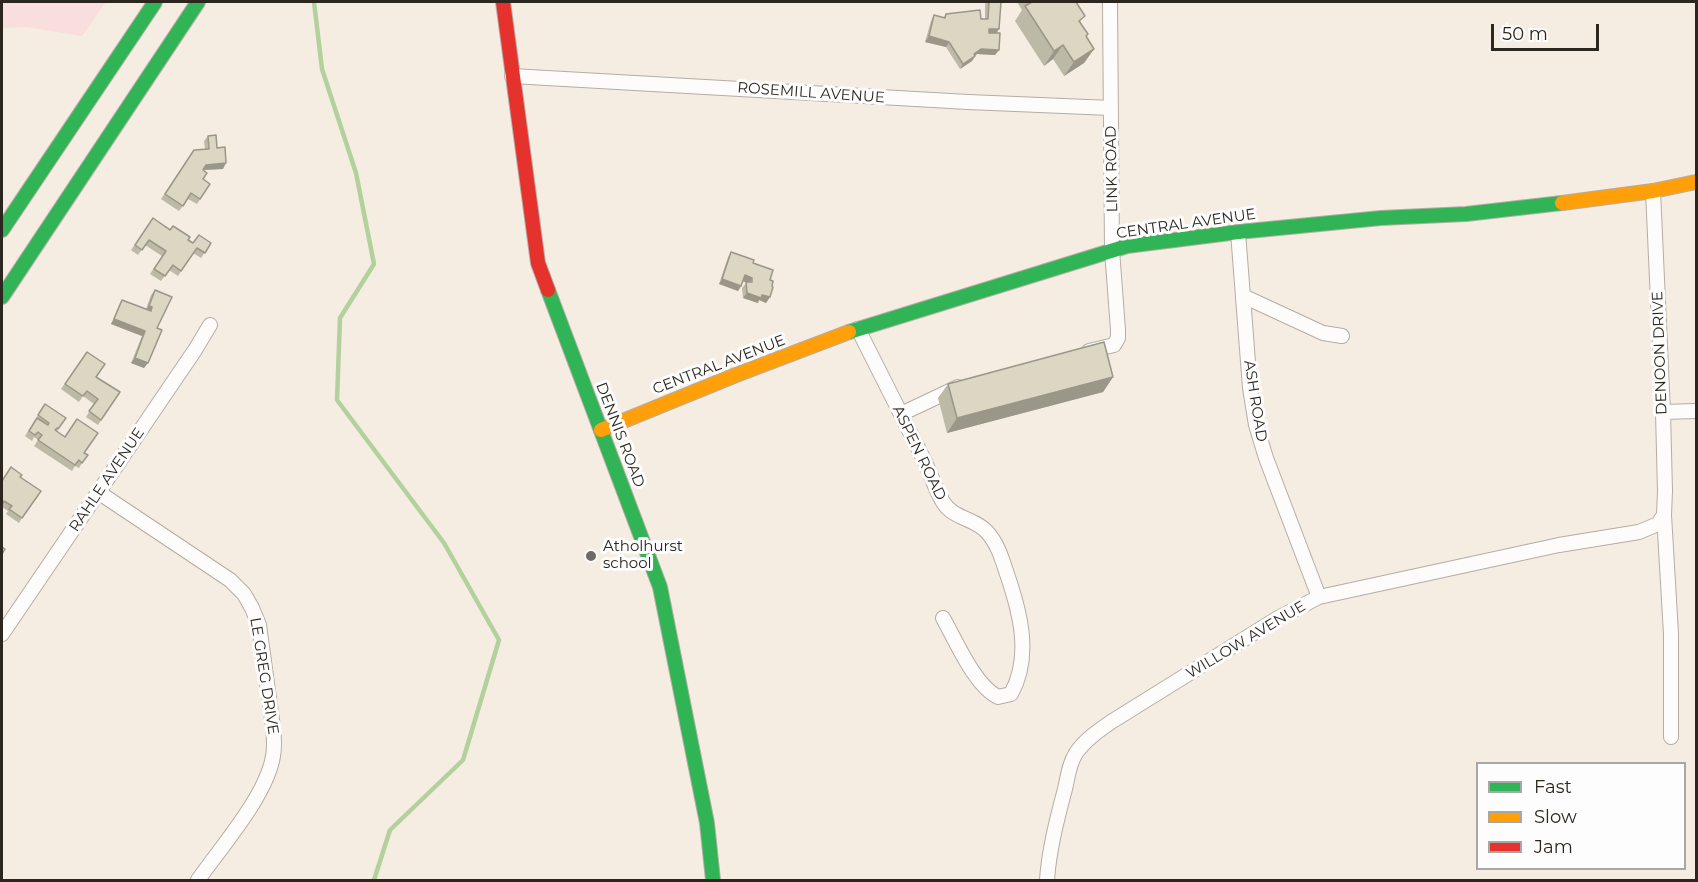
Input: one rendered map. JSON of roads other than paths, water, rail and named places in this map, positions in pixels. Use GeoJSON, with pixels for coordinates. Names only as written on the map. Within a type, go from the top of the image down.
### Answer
{"type":"FeatureCollection","features":[{"type":"Feature","properties":{"kind":"main road"},"geometry":{"type":"LineString","coordinates":[[2,230],[155,2]]}},
{"type":"Feature","properties":{"kind":"main road"},"geometry":{"type":"LineString","coordinates":[[2,297],[198,2]]}},
{"type":"Feature","properties":{"kind":"main road","name":"DENNIS ROAD"},"geometry":{"type":"LineString","coordinates":[[503,2],[538,263],[548,296],[660,587],[707,823],[713,880]]}},
{"type":"Feature","properties":{"kind":"main road","name":"CENTRAL AVENUE"},"geometry":{"type":"LineString","coordinates":[[601,430],[736,375],[858,329],[1127,246],[1381,218],[1466,214],[1653,191],[1696,182]]}},
{"type":"Feature","properties":{"kind":"street","name":"LINK ROAD"},"geometry":{"type":"LineString","coordinates":[[1084,353],[1110,347],[1118,338],[1112,250],[1110,2]]}},
{"type":"Feature","properties":{"kind":"street","name":"ROSEMILL AVENUE"},"geometry":{"type":"LineString","coordinates":[[512,76],[925,100],[1111,108]]}},
{"type":"Feature","properties":{"kind":"street","name":"DENOON DRIVE"},"geometry":{"type":"LineString","coordinates":[[1653,191],[1663,412],[1664,515],[1671,634],[1671,738]]}},
{"type":"Feature","properties":{"kind":"street","name":"ASH ROAD"},"geometry":{"type":"LineString","coordinates":[[1239,232],[1250,387],[1256,425],[1266,458],[1319,597]]}},
{"type":"Feature","properties":{"kind":"street"},"geometry":{"type":"LineString","coordinates":[[1243,296],[1323,333],[1342,336]]}},
{"type":"Feature","properties":{"kind":"street","name":"RAHLE AVENUE"},"geometry":{"type":"LineString","coordinates":[[2,634],[210,325]]}},
{"type":"Feature","properties":{"kind":"street","name":"ASPEN ROAD"},"geometry":{"type":"LineString","coordinates":[[858,329],[945,505],[956,515],[986,530],[998,548],[1019,609],[1023,645],[1020,670],[1011,693],[998,697],[991,694],[979,680],[943,618]]}},
{"type":"Feature","properties":{"kind":"street"},"geometry":{"type":"LineString","coordinates":[[901,414],[948,390],[969,383]]}},
{"type":"Feature","properties":{"kind":"street"},"geometry":{"type":"LineString","coordinates":[[1663,412],[1696,411]]}},
{"type":"Feature","properties":{"kind":"street","name":"LE GREG DRIVE"},"geometry":{"type":"LineString","coordinates":[[98,492],[230,580],[244,594],[259,626],[273,727],[272,762],[250,806],[198,880]]}},
{"type":"Feature","properties":{"kind":"street","name":"WILLOW AVENUE"},"geometry":{"type":"LineString","coordinates":[[1047,880],[1049,858],[1071,761],[1089,738],[1221,652],[1278,618],[1319,597],[1559,545],[1639,532],[1658,524],[1664,515]]}},
{"type":"Feature","properties":{"kind":"waterway"},"geometry":{"type":"LineString","coordinates":[[314,2],[322,69],[356,173],[374,264],[340,318],[337,400],[444,543],[499,640],[463,760],[390,830],[374,880]]}},
{"type":"Feature","properties":{"kind":"place","name":"Atholhurst school"},"geometry":{"type":"Point","coordinates":[591,556]}}]}
